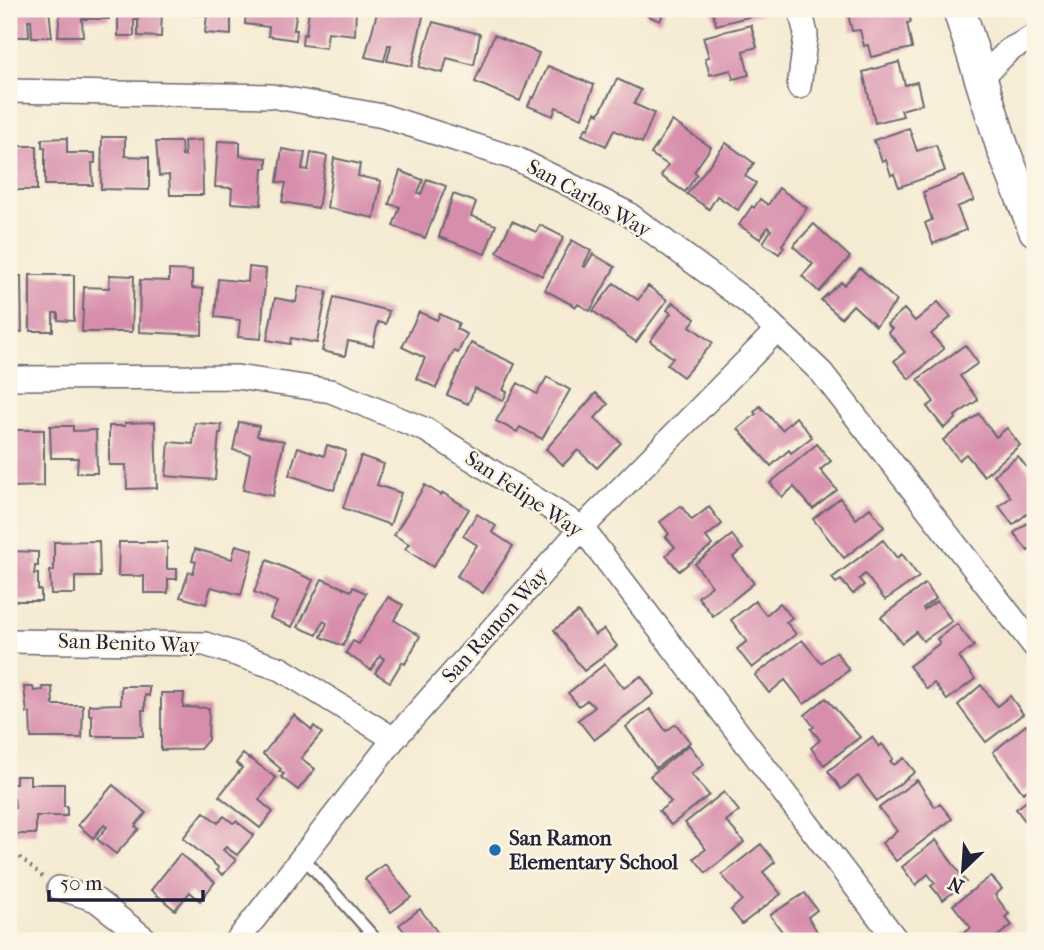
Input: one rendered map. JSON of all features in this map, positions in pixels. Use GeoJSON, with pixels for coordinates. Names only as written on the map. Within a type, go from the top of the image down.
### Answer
{"type":"FeatureCollection","features":[{"type":"Feature","properties":{"kind":"main road"},"geometry":{"type":"LineString","coordinates":[[959,9],[1003,149],[1035,230]]}},
{"type":"Feature","properties":{"kind":"street"},"geometry":{"type":"LineString","coordinates":[[799,87],[806,34],[800,9]]}},
{"type":"Feature","properties":{"kind":"street"},"geometry":{"type":"LineString","coordinates":[[981,78],[1009,50],[1035,36]]}},
{"type":"Feature","properties":{"kind":"street","name":"San Carlos Way"},"geometry":{"type":"LineString","coordinates":[[9,91],[271,96],[383,116],[472,142],[517,159],[627,214],[750,304],[822,373],[1035,647]]}},
{"type":"Feature","properties":{"kind":"street","name":"San Ramon Way"},"geometry":{"type":"LineString","coordinates":[[237,941],[394,740],[582,528],[777,330]]}},
{"type":"Feature","properties":{"kind":"street","name":"San Felipe Way"},"geometry":{"type":"LineString","coordinates":[[9,378],[237,377],[331,391],[426,430],[582,528],[897,941]]}},
{"type":"Feature","properties":{"kind":"street","name":"San Benito Way"},"geometry":{"type":"LineString","coordinates":[[9,641],[205,644],[281,669],[394,740]]}},
{"type":"Feature","properties":{"kind":"street"},"geometry":{"type":"LineString","coordinates":[[60,888],[96,901],[148,941]]}},
{"type":"Feature","properties":{"kind":"lane"},"geometry":{"type":"LineString","coordinates":[[302,856],[374,937],[370,941]]}},
{"type":"Feature","properties":{"kind":"path"},"geometry":{"type":"LineString","coordinates":[[9,848],[27,865],[60,888]]}},
{"type":"Feature","properties":{"kind":"building"},"geometry":{"type":"Polygon","coordinates":[[[9,9],[49,9],[52,37],[32,37],[31,20],[28,20],[29,37],[9,37],[9,9]]]}},
{"type":"Feature","properties":{"kind":"building"},"geometry":{"type":"Polygon","coordinates":[[[60,9],[108,9],[109,19],[82,19],[83,36],[58,36],[60,9]]]}},
{"type":"Feature","properties":{"kind":"building"},"geometry":{"type":"Polygon","coordinates":[[[118,9],[162,9],[161,37],[138,36],[138,19],[134,19],[134,36],[118,36],[118,9]]]}},
{"type":"Feature","properties":{"kind":"building"},"geometry":{"type":"Polygon","coordinates":[[[178,9],[231,9],[231,35],[205,33],[207,15],[177,13],[178,9]]]}},
{"type":"Feature","properties":{"kind":"building"},"geometry":{"type":"Polygon","coordinates":[[[246,9],[297,9],[294,30],[297,30],[296,40],[268,36],[269,27],[245,24],[246,9]]]}},
{"type":"Feature","properties":{"kind":"building"},"geometry":{"type":"Polygon","coordinates":[[[309,9],[356,9],[355,35],[328,32],[326,48],[302,45],[309,9]]]}},
{"type":"Feature","properties":{"kind":"building"},"geometry":{"type":"Polygon","coordinates":[[[378,9],[424,12],[412,66],[387,61],[391,45],[388,45],[384,61],[365,57],[378,9]]]}},
{"type":"Feature","properties":{"kind":"building"},"geometry":{"type":"Polygon","coordinates":[[[648,9],[665,9],[660,21],[646,15],[648,9]]]}},
{"type":"Feature","properties":{"kind":"building"},"geometry":{"type":"Polygon","coordinates":[[[712,9],[763,9],[764,13],[716,25],[712,9]]]}},
{"type":"Feature","properties":{"kind":"building"},"geometry":{"type":"Polygon","coordinates":[[[908,9],[911,22],[907,23],[912,48],[871,57],[868,45],[864,46],[860,30],[852,31],[847,10],[908,9]]]}},
{"type":"Feature","properties":{"kind":"building"},"geometry":{"type":"Polygon","coordinates":[[[433,22],[480,34],[474,65],[447,58],[443,73],[419,67],[433,22]]]}},
{"type":"Feature","properties":{"kind":"building"},"geometry":{"type":"Polygon","coordinates":[[[751,25],[757,47],[743,51],[749,75],[733,79],[731,70],[710,75],[705,58],[709,57],[703,37],[751,25]]]}},
{"type":"Feature","properties":{"kind":"building"},"geometry":{"type":"Polygon","coordinates":[[[494,35],[539,53],[520,101],[475,82],[494,35]]]}},
{"type":"Feature","properties":{"kind":"building"},"geometry":{"type":"Polygon","coordinates":[[[899,62],[905,85],[917,82],[922,104],[901,110],[903,116],[875,123],[863,72],[899,62]]]}},
{"type":"Feature","properties":{"kind":"building"},"geometry":{"type":"Polygon","coordinates":[[[548,66],[594,85],[582,118],[556,107],[553,116],[528,106],[548,66]]]}},
{"type":"Feature","properties":{"kind":"building"},"geometry":{"type":"Polygon","coordinates":[[[617,79],[641,90],[634,104],[654,113],[642,143],[614,130],[606,146],[582,135],[596,112],[599,114],[617,79]]]}},
{"type":"Feature","properties":{"kind":"building"},"geometry":{"type":"Polygon","coordinates":[[[672,121],[711,147],[694,172],[697,174],[685,192],[661,176],[668,165],[651,154],[672,121]]]}},
{"type":"Feature","properties":{"kind":"building"},"geometry":{"type":"Polygon","coordinates":[[[909,128],[917,151],[936,145],[945,171],[899,187],[886,160],[882,161],[874,140],[909,128]]]}},
{"type":"Feature","properties":{"kind":"building"},"geometry":{"type":"Polygon","coordinates":[[[102,137],[125,137],[125,156],[149,157],[149,190],[101,189],[102,137]]]}},
{"type":"Feature","properties":{"kind":"building"},"geometry":{"type":"Polygon","coordinates":[[[67,138],[67,153],[95,153],[95,163],[92,163],[93,185],[45,185],[45,148],[42,148],[42,139],[67,138]]]}},
{"type":"Feature","properties":{"kind":"building"},"geometry":{"type":"Polygon","coordinates":[[[202,140],[203,195],[170,195],[169,175],[159,176],[156,142],[181,142],[182,156],[185,156],[184,141],[202,140]]]}},
{"type":"Feature","properties":{"kind":"building"},"geometry":{"type":"Polygon","coordinates":[[[218,141],[240,142],[240,156],[267,158],[267,168],[263,168],[261,205],[231,203],[232,188],[215,187],[218,141]]]}},
{"type":"Feature","properties":{"kind":"building"},"geometry":{"type":"Polygon","coordinates":[[[726,143],[754,163],[745,176],[756,183],[738,210],[717,196],[709,209],[687,194],[726,143]]]}},
{"type":"Feature","properties":{"kind":"building"},"geometry":{"type":"Polygon","coordinates":[[[13,146],[37,146],[37,190],[9,190],[9,155],[13,155],[13,146]]]}},
{"type":"Feature","properties":{"kind":"building"},"geometry":{"type":"Polygon","coordinates":[[[282,149],[305,153],[302,169],[308,170],[311,153],[327,156],[318,208],[282,202],[286,183],[277,182],[282,149]]]}},
{"type":"Feature","properties":{"kind":"building"},"geometry":{"type":"Polygon","coordinates":[[[334,158],[360,164],[358,176],[381,181],[374,218],[327,208],[334,158]]]}},
{"type":"Feature","properties":{"kind":"building"},"geometry":{"type":"Polygon","coordinates":[[[400,171],[423,180],[418,193],[421,194],[427,179],[446,186],[425,238],[393,226],[400,207],[389,204],[400,171]]]}},
{"type":"Feature","properties":{"kind":"building"},"geometry":{"type":"Polygon","coordinates":[[[964,176],[974,200],[957,207],[966,230],[933,244],[925,223],[932,220],[923,192],[964,176]]]}},
{"type":"Feature","properties":{"kind":"building"},"geometry":{"type":"Polygon","coordinates":[[[779,188],[807,208],[782,245],[784,247],[779,254],[763,243],[771,230],[768,227],[760,239],[739,225],[752,206],[754,208],[760,199],[768,205],[779,188]]]}},
{"type":"Feature","properties":{"kind":"building"},"geometry":{"type":"Polygon","coordinates":[[[453,194],[476,202],[471,216],[496,225],[485,254],[439,237],[453,194]]]}},
{"type":"Feature","properties":{"kind":"building"},"geometry":{"type":"Polygon","coordinates":[[[512,221],[536,232],[540,225],[564,237],[542,276],[497,252],[512,221]]]}},
{"type":"Feature","properties":{"kind":"building"},"geometry":{"type":"Polygon","coordinates":[[[814,224],[850,257],[819,292],[802,276],[813,264],[793,246],[814,224]]]}},
{"type":"Feature","properties":{"kind":"building"},"geometry":{"type":"Polygon","coordinates":[[[572,240],[591,251],[583,266],[585,267],[593,254],[615,267],[590,311],[578,304],[576,307],[545,290],[572,240]]]}},
{"type":"Feature","properties":{"kind":"building"},"geometry":{"type":"Polygon","coordinates":[[[249,267],[266,269],[261,339],[238,337],[240,320],[215,317],[218,279],[248,282],[249,267]]]}},
{"type":"Feature","properties":{"kind":"building"},"geometry":{"type":"Polygon","coordinates":[[[860,268],[897,301],[876,326],[853,305],[841,318],[821,300],[841,282],[844,285],[860,268]]]}},
{"type":"Feature","properties":{"kind":"building"},"geometry":{"type":"Polygon","coordinates":[[[169,270],[192,271],[192,288],[203,289],[202,335],[139,332],[140,280],[169,281],[169,270]]]}},
{"type":"Feature","properties":{"kind":"building"},"geometry":{"type":"Polygon","coordinates":[[[30,275],[74,275],[74,321],[58,320],[58,313],[53,313],[53,331],[30,331],[30,275]]]}},
{"type":"Feature","properties":{"kind":"building"},"geometry":{"type":"Polygon","coordinates":[[[110,275],[134,276],[132,332],[82,332],[84,287],[109,288],[110,275]]]}},
{"type":"Feature","properties":{"kind":"building"},"geometry":{"type":"Polygon","coordinates":[[[9,276],[21,276],[22,332],[9,331],[9,276]]]}},
{"type":"Feature","properties":{"kind":"building"},"geometry":{"type":"Polygon","coordinates":[[[614,283],[638,300],[648,286],[667,300],[636,342],[593,311],[614,283]]]}},
{"type":"Feature","properties":{"kind":"building"},"geometry":{"type":"Polygon","coordinates":[[[299,286],[327,291],[317,343],[291,338],[290,344],[267,340],[275,298],[296,302],[299,286]]]}},
{"type":"Feature","properties":{"kind":"building"},"geometry":{"type":"Polygon","coordinates":[[[334,297],[389,311],[386,324],[378,322],[373,346],[348,341],[345,356],[322,351],[334,297]]]}},
{"type":"Feature","properties":{"kind":"building"},"geometry":{"type":"Polygon","coordinates":[[[673,302],[695,319],[690,326],[713,343],[683,377],[667,365],[673,358],[650,341],[671,313],[667,310],[673,302]]]}},
{"type":"Feature","properties":{"kind":"building"},"geometry":{"type":"Polygon","coordinates":[[[938,302],[951,317],[931,334],[944,349],[909,379],[894,361],[905,352],[888,332],[892,329],[887,324],[904,309],[915,321],[938,302]]]}},
{"type":"Feature","properties":{"kind":"building"},"geometry":{"type":"Polygon","coordinates":[[[419,312],[437,320],[440,314],[459,323],[456,329],[467,334],[458,353],[454,351],[436,388],[416,378],[425,358],[402,347],[419,312]]]}},
{"type":"Feature","properties":{"kind":"building"},"geometry":{"type":"Polygon","coordinates":[[[471,343],[515,364],[503,390],[507,392],[503,401],[475,388],[468,404],[447,395],[471,343]]]}},
{"type":"Feature","properties":{"kind":"building"},"geometry":{"type":"Polygon","coordinates":[[[965,345],[978,363],[960,376],[978,400],[955,416],[956,419],[944,428],[927,407],[934,402],[918,379],[965,345]]]}},
{"type":"Feature","properties":{"kind":"building"},"geometry":{"type":"Polygon","coordinates":[[[547,377],[570,390],[542,439],[520,427],[517,432],[496,421],[518,383],[537,394],[547,377]]]}},
{"type":"Feature","properties":{"kind":"building"},"geometry":{"type":"Polygon","coordinates":[[[596,393],[608,404],[595,418],[621,443],[597,468],[578,450],[563,465],[546,449],[596,393]]]}},
{"type":"Feature","properties":{"kind":"building"},"geometry":{"type":"Polygon","coordinates":[[[760,406],[782,430],[796,417],[812,437],[791,453],[789,450],[771,466],[738,429],[756,414],[754,412],[760,406]]]}},
{"type":"Feature","properties":{"kind":"building"},"geometry":{"type":"Polygon","coordinates":[[[979,414],[996,437],[1007,428],[1020,445],[984,476],[966,454],[959,460],[943,440],[979,414]]]}},
{"type":"Feature","properties":{"kind":"building"},"geometry":{"type":"Polygon","coordinates":[[[155,422],[157,488],[127,489],[126,465],[109,465],[109,426],[155,422]]]}},
{"type":"Feature","properties":{"kind":"building"},"geometry":{"type":"Polygon","coordinates":[[[239,422],[259,426],[257,436],[284,441],[273,496],[243,490],[250,454],[233,450],[239,422]]]}},
{"type":"Feature","properties":{"kind":"building"},"geometry":{"type":"Polygon","coordinates":[[[195,423],[222,425],[215,480],[166,476],[169,442],[193,444],[195,423]]]}},
{"type":"Feature","properties":{"kind":"building"},"geometry":{"type":"Polygon","coordinates":[[[9,424],[15,424],[15,430],[44,430],[44,486],[12,487],[9,424]]]}},
{"type":"Feature","properties":{"kind":"building"},"geometry":{"type":"Polygon","coordinates":[[[50,426],[73,426],[73,431],[96,430],[97,473],[77,473],[78,458],[51,458],[50,426]]]}},
{"type":"Feature","properties":{"kind":"building"},"geometry":{"type":"Polygon","coordinates":[[[817,444],[831,461],[820,470],[837,490],[813,509],[794,487],[782,497],[770,483],[817,444]]]}},
{"type":"Feature","properties":{"kind":"building"},"geometry":{"type":"Polygon","coordinates":[[[327,445],[346,451],[334,490],[289,475],[298,447],[324,456],[327,445]]]}},
{"type":"Feature","properties":{"kind":"building"},"geometry":{"type":"Polygon","coordinates":[[[361,456],[384,464],[377,485],[401,493],[390,525],[343,508],[361,456]]]}},
{"type":"Feature","properties":{"kind":"building"},"geometry":{"type":"Polygon","coordinates":[[[1018,456],[1035,478],[1035,507],[1013,525],[999,506],[1011,497],[994,475],[1018,456]]]}},
{"type":"Feature","properties":{"kind":"building"},"geometry":{"type":"Polygon","coordinates":[[[425,485],[469,509],[433,567],[405,549],[409,544],[394,535],[425,485]]]}},
{"type":"Feature","properties":{"kind":"building"},"geometry":{"type":"Polygon","coordinates":[[[840,498],[856,519],[870,508],[884,527],[844,558],[813,519],[840,498]]]}},
{"type":"Feature","properties":{"kind":"building"},"geometry":{"type":"Polygon","coordinates":[[[681,506],[692,520],[709,507],[722,524],[706,537],[712,545],[679,571],[666,555],[675,547],[666,537],[669,534],[660,522],[681,506]]]}},
{"type":"Feature","properties":{"kind":"building"},"geometry":{"type":"Polygon","coordinates":[[[477,514],[496,526],[492,532],[513,546],[483,593],[457,576],[477,545],[463,536],[477,514]]]}},
{"type":"Feature","properties":{"kind":"building"},"geometry":{"type":"Polygon","coordinates":[[[1035,517],[1035,545],[1028,551],[1014,533],[1035,517]]]}},
{"type":"Feature","properties":{"kind":"building"},"geometry":{"type":"Polygon","coordinates":[[[732,535],[743,549],[733,557],[754,583],[713,616],[698,597],[712,586],[695,564],[732,535]]]}},
{"type":"Feature","properties":{"kind":"building"},"geometry":{"type":"Polygon","coordinates":[[[883,540],[897,558],[902,554],[919,577],[885,600],[865,574],[859,579],[864,585],[853,594],[841,580],[836,583],[832,578],[883,540]]]}},
{"type":"Feature","properties":{"kind":"building"},"geometry":{"type":"Polygon","coordinates":[[[99,541],[100,577],[75,577],[75,594],[51,594],[50,571],[54,571],[54,542],[99,541]]]}},
{"type":"Feature","properties":{"kind":"building"},"geometry":{"type":"Polygon","coordinates":[[[119,542],[167,542],[167,569],[177,569],[177,579],[168,579],[168,593],[144,593],[144,576],[118,576],[119,542]]]}},
{"type":"Feature","properties":{"kind":"building"},"geometry":{"type":"Polygon","coordinates":[[[236,545],[253,550],[241,595],[211,587],[206,604],[180,597],[189,572],[193,573],[195,549],[232,559],[236,545]]]}},
{"type":"Feature","properties":{"kind":"building"},"geometry":{"type":"Polygon","coordinates":[[[9,551],[38,552],[38,566],[35,566],[34,574],[38,574],[41,601],[13,601],[13,583],[9,583],[9,551]]]}},
{"type":"Feature","properties":{"kind":"building"},"geometry":{"type":"Polygon","coordinates":[[[267,560],[313,580],[292,627],[270,618],[277,602],[254,592],[267,560]]]}},
{"type":"Feature","properties":{"kind":"building"},"geometry":{"type":"Polygon","coordinates":[[[322,579],[351,591],[353,587],[366,593],[343,646],[321,637],[327,623],[323,621],[317,635],[298,627],[322,579]]]}},
{"type":"Feature","properties":{"kind":"building"},"geometry":{"type":"Polygon","coordinates":[[[925,584],[936,598],[923,608],[924,610],[937,601],[952,621],[923,641],[916,632],[902,643],[881,617],[925,584]]]}},
{"type":"Feature","properties":{"kind":"building"},"geometry":{"type":"Polygon","coordinates":[[[388,597],[403,605],[394,620],[420,636],[405,664],[402,662],[390,682],[375,673],[384,659],[380,656],[371,670],[346,653],[353,641],[359,644],[388,597]]]}},
{"type":"Feature","properties":{"kind":"building"},"geometry":{"type":"Polygon","coordinates":[[[755,601],[766,615],[780,603],[792,618],[786,622],[796,634],[752,668],[737,649],[747,641],[731,620],[755,601]]]}},
{"type":"Feature","properties":{"kind":"building"},"geometry":{"type":"Polygon","coordinates":[[[578,612],[595,635],[604,629],[617,646],[584,671],[554,630],[578,612]]]}},
{"type":"Feature","properties":{"kind":"building"},"geometry":{"type":"Polygon","coordinates":[[[957,624],[974,646],[959,657],[975,679],[947,700],[934,683],[927,689],[909,666],[940,643],[937,639],[957,624]]]}},
{"type":"Feature","properties":{"kind":"building"},"geometry":{"type":"Polygon","coordinates":[[[802,640],[821,663],[836,652],[849,670],[804,704],[785,680],[769,693],[755,675],[802,640]]]}},
{"type":"Feature","properties":{"kind":"building"},"geometry":{"type":"Polygon","coordinates":[[[605,664],[624,688],[641,676],[654,694],[594,740],[578,720],[595,707],[587,700],[579,706],[568,693],[605,664]]]}},
{"type":"Feature","properties":{"kind":"building"},"geometry":{"type":"Polygon","coordinates":[[[981,685],[997,706],[1010,696],[1023,714],[986,742],[958,705],[981,685]]]}},
{"type":"Feature","properties":{"kind":"building"},"geometry":{"type":"Polygon","coordinates":[[[121,686],[149,686],[149,696],[145,695],[145,710],[142,710],[143,736],[92,736],[89,705],[121,704],[121,686]]]}},
{"type":"Feature","properties":{"kind":"building"},"geometry":{"type":"Polygon","coordinates":[[[24,687],[33,687],[34,691],[43,690],[42,687],[52,687],[53,705],[83,705],[82,738],[31,738],[30,713],[27,713],[24,687]]]}},
{"type":"Feature","properties":{"kind":"building"},"geometry":{"type":"Polygon","coordinates":[[[9,690],[12,690],[12,741],[9,741],[9,690]]]}},
{"type":"Feature","properties":{"kind":"building"},"geometry":{"type":"Polygon","coordinates":[[[161,693],[184,693],[183,707],[209,708],[208,740],[200,749],[161,750],[161,693]]]}},
{"type":"Feature","properties":{"kind":"building"},"geometry":{"type":"Polygon","coordinates":[[[826,698],[860,737],[824,765],[811,748],[820,740],[805,715],[826,698]]]}},
{"type":"Feature","properties":{"kind":"building"},"geometry":{"type":"Polygon","coordinates":[[[650,709],[666,731],[676,724],[690,742],[656,768],[626,727],[650,709]]]}},
{"type":"Feature","properties":{"kind":"building"},"geometry":{"type":"Polygon","coordinates":[[[294,715],[312,730],[314,726],[322,733],[301,758],[315,769],[298,790],[281,777],[284,774],[279,771],[281,769],[263,754],[294,715]]]}},
{"type":"Feature","properties":{"kind":"building"},"geometry":{"type":"Polygon","coordinates":[[[1026,725],[1035,736],[1035,784],[1023,793],[993,752],[1026,725]]]}},
{"type":"Feature","properties":{"kind":"building"},"geometry":{"type":"Polygon","coordinates":[[[872,737],[879,747],[882,744],[893,759],[890,761],[894,765],[904,758],[915,772],[877,801],[858,776],[841,789],[828,771],[872,737]]]}},
{"type":"Feature","properties":{"kind":"building"},"geometry":{"type":"Polygon","coordinates":[[[689,745],[704,764],[691,774],[709,795],[671,825],[659,811],[671,802],[650,776],[689,745]]]}},
{"type":"Feature","properties":{"kind":"building"},"geometry":{"type":"Polygon","coordinates":[[[243,754],[276,778],[259,800],[273,812],[260,828],[219,796],[242,768],[236,763],[243,754]]]}},
{"type":"Feature","properties":{"kind":"building"},"geometry":{"type":"Polygon","coordinates":[[[16,776],[30,776],[30,784],[64,784],[67,816],[36,816],[36,834],[9,834],[10,808],[15,808],[14,799],[9,799],[9,784],[16,784],[16,776]]]}},
{"type":"Feature","properties":{"kind":"building"},"geometry":{"type":"Polygon","coordinates":[[[917,780],[935,807],[940,804],[952,819],[896,861],[882,843],[897,831],[879,808],[917,780]]]}},
{"type":"Feature","properties":{"kind":"building"},"geometry":{"type":"Polygon","coordinates":[[[113,785],[146,813],[135,826],[139,829],[116,854],[97,839],[107,827],[104,825],[93,838],[78,825],[113,785]]]}},
{"type":"Feature","properties":{"kind":"building"},"geometry":{"type":"Polygon","coordinates":[[[724,792],[739,811],[726,821],[744,842],[706,873],[694,858],[706,849],[685,823],[724,792]]]}},
{"type":"Feature","properties":{"kind":"building"},"geometry":{"type":"Polygon","coordinates":[[[1035,795],[1035,823],[1029,826],[1016,809],[1035,795]]]}},
{"type":"Feature","properties":{"kind":"building"},"geometry":{"type":"Polygon","coordinates":[[[204,812],[218,823],[224,816],[233,823],[236,821],[254,835],[237,855],[226,847],[223,850],[236,860],[223,875],[217,870],[219,868],[183,838],[204,812]]]}},
{"type":"Feature","properties":{"kind":"building"},"geometry":{"type":"Polygon","coordinates":[[[936,840],[966,882],[943,900],[931,886],[935,883],[928,874],[916,885],[902,867],[936,840]]]}},
{"type":"Feature","properties":{"kind":"building"},"geometry":{"type":"Polygon","coordinates":[[[761,844],[775,862],[763,872],[781,894],[742,924],[731,910],[742,900],[722,875],[761,844]]]}},
{"type":"Feature","properties":{"kind":"building"},"geometry":{"type":"Polygon","coordinates":[[[180,854],[215,882],[200,901],[190,892],[175,910],[151,890],[180,854]]]}},
{"type":"Feature","properties":{"kind":"building"},"geometry":{"type":"Polygon","coordinates":[[[385,864],[411,897],[391,912],[365,879],[385,864]]]}},
{"type":"Feature","properties":{"kind":"building"},"geometry":{"type":"Polygon","coordinates":[[[991,876],[1002,889],[995,895],[1009,914],[1005,917],[1012,925],[991,941],[957,941],[956,939],[971,928],[953,905],[991,876]]]}},
{"type":"Feature","properties":{"kind":"building"},"geometry":{"type":"Polygon","coordinates":[[[805,893],[817,910],[808,917],[823,941],[789,941],[770,915],[805,893]]]}},
{"type":"Feature","properties":{"kind":"building"},"geometry":{"type":"Polygon","coordinates":[[[420,909],[444,941],[412,941],[399,925],[420,909]]]}},
{"type":"Feature","properties":{"kind":"place","name":"San Ramon Elementary School"},"geometry":{"type":"Point","coordinates":[495,850]}}]}
